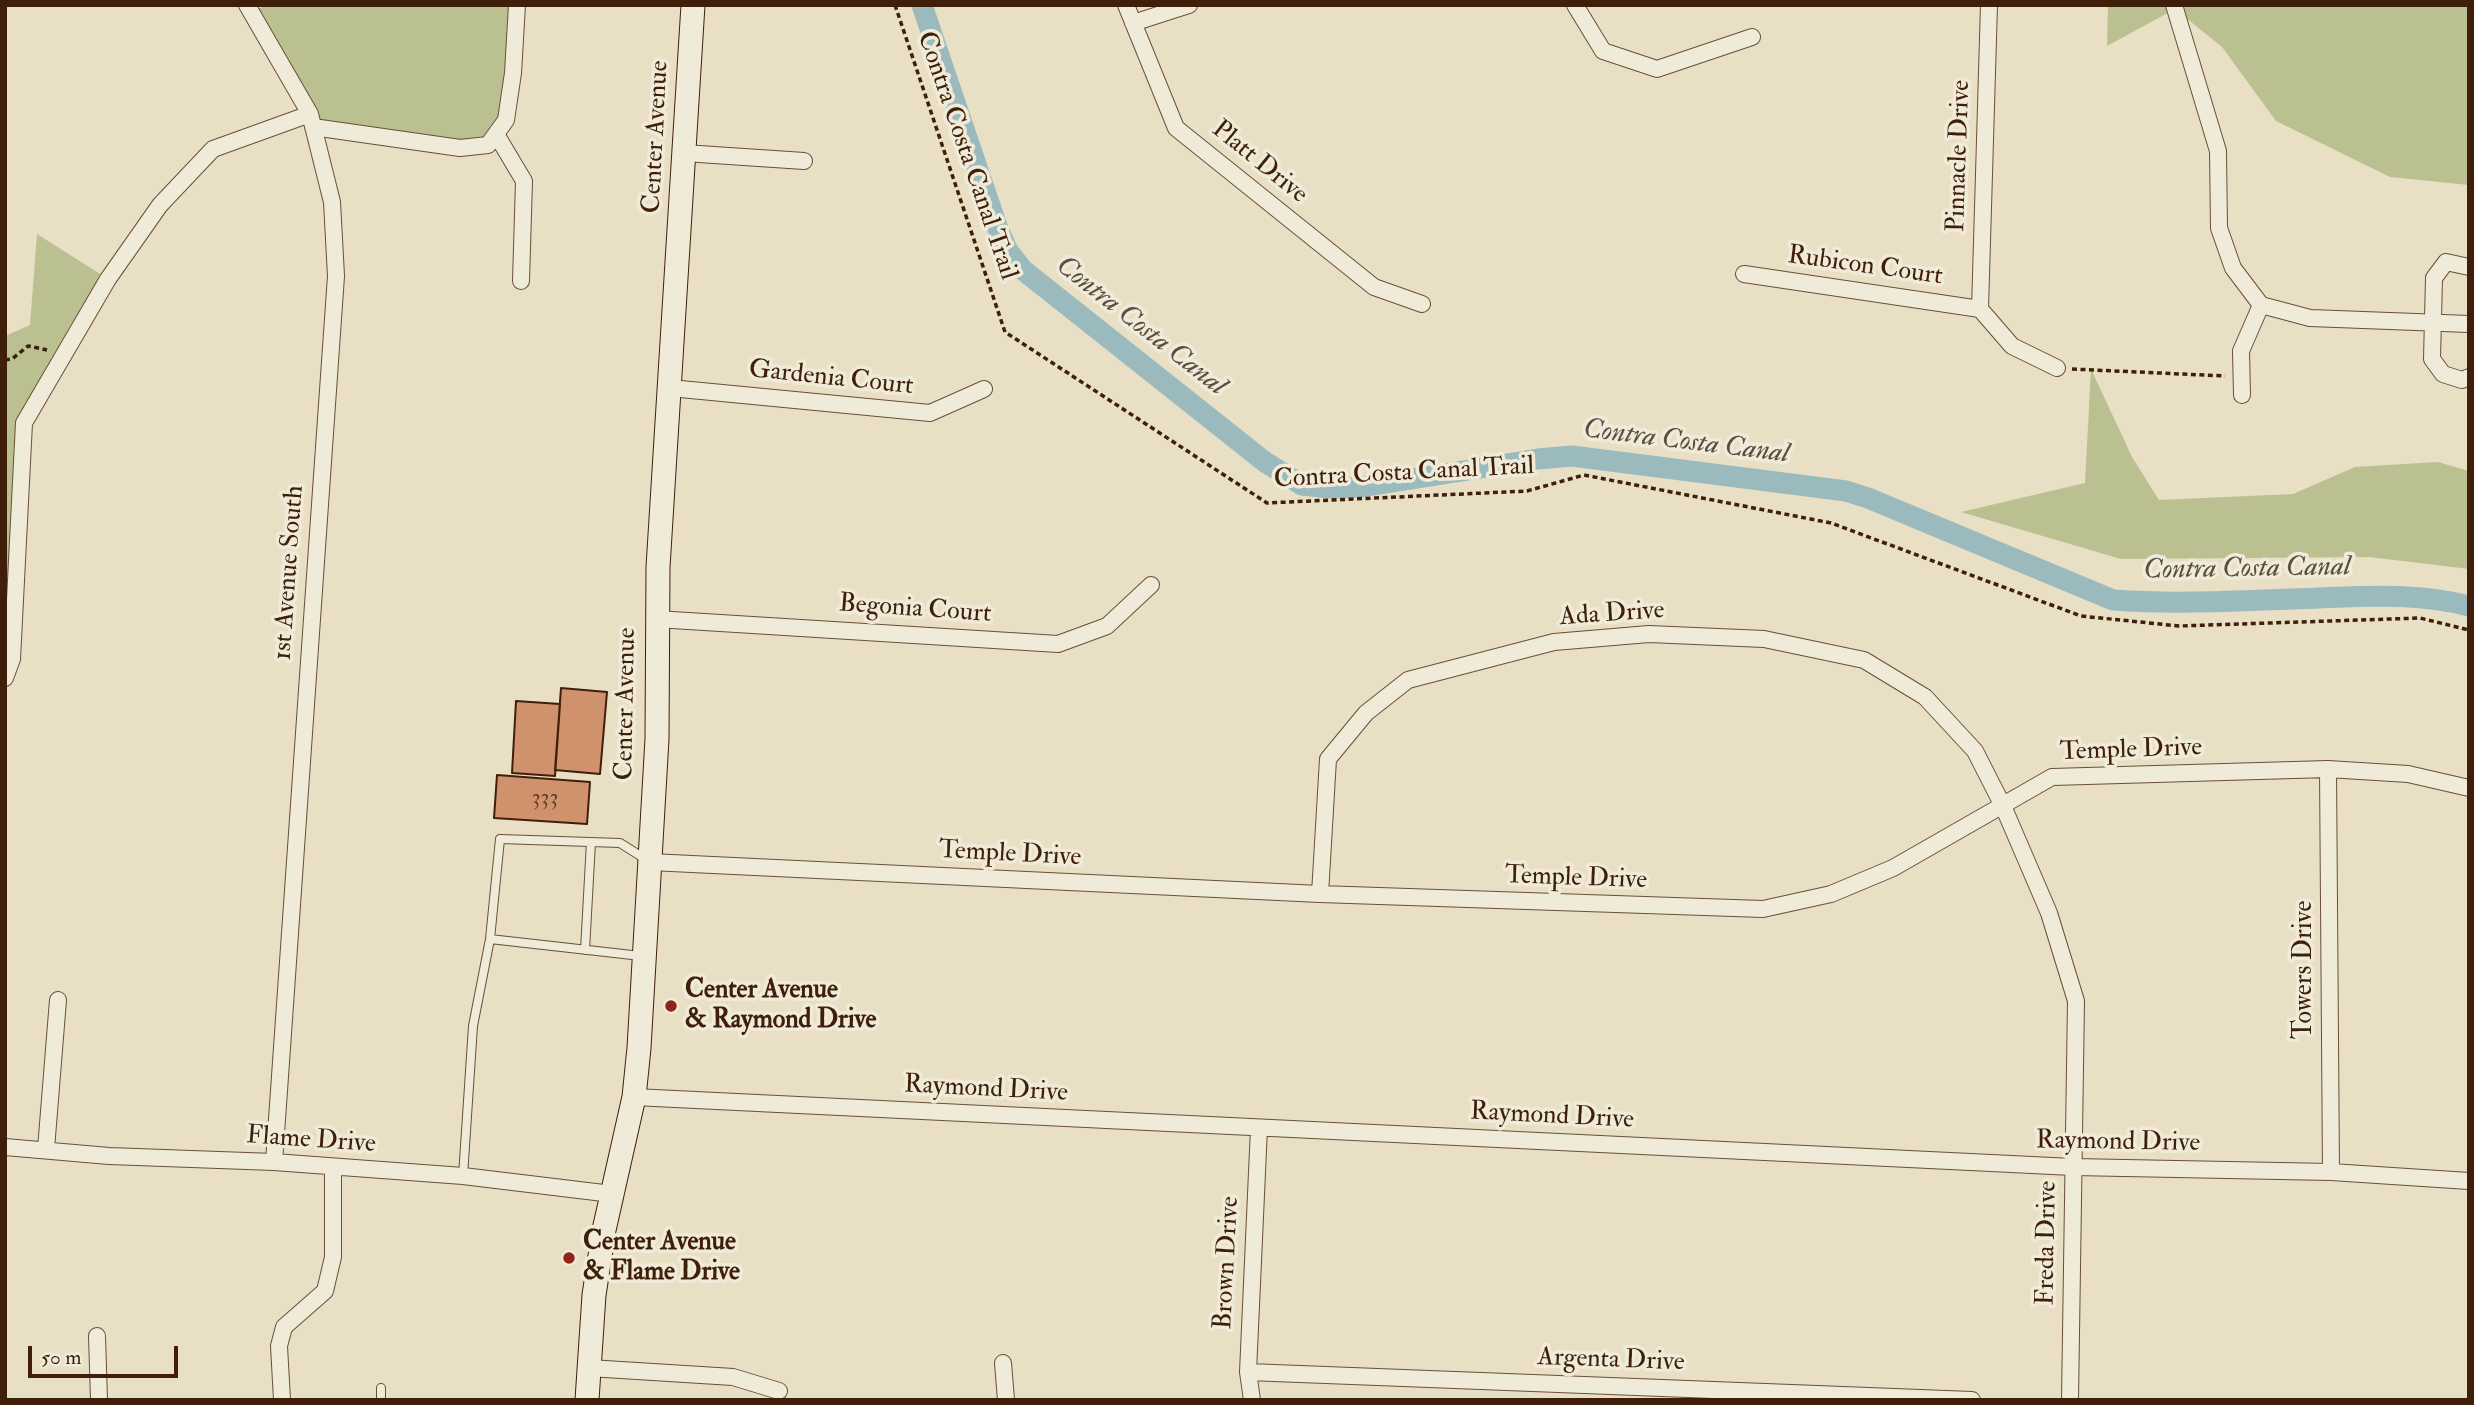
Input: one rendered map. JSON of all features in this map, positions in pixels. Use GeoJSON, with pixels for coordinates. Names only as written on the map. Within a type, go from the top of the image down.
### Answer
{"type":"FeatureCollection","features":[{"type":"Feature","properties":{"kind":"street","name":"1st Avenue South"},"geometry":{"type":"LineString","coordinates":[[247,5],[312,120],[332,202],[336,276],[274,1162]]}},
{"type":"Feature","properties":{"kind":"street"},"geometry":{"type":"LineString","coordinates":[[5,678],[12,659],[24,423],[108,279],[160,205],[213,149],[312,120],[460,148],[488,145],[506,120],[513,73],[517,5]]}},
{"type":"Feature","properties":{"kind":"street","name":"Center Avenue"},"geometry":{"type":"LineString","coordinates":[[587,1400],[594,1295],[612,1194],[634,1097],[657,738],[656,619],[693,5]]}},
{"type":"Feature","properties":{"kind":"street","name":"Platt Drive"},"geometry":{"type":"LineString","coordinates":[[1126,5],[1176,128],[1374,287],[1422,304]]}},
{"type":"Feature","properties":{"kind":"street"},"geometry":{"type":"LineString","coordinates":[[1133,23],[1189,5]]}},
{"type":"Feature","properties":{"kind":"street"},"geometry":{"type":"LineString","coordinates":[[1575,5],[1603,51],[1657,69],[1752,37]]}},
{"type":"Feature","properties":{"kind":"street","name":"Pinnacle Drive"},"geometry":{"type":"LineString","coordinates":[[1980,309],[1989,5]]}},
{"type":"Feature","properties":{"kind":"street"},"geometry":{"type":"LineString","coordinates":[[2174,5],[2218,151],[2219,228],[2233,268],[2261,305],[2310,318],[2469,324]]}},
{"type":"Feature","properties":{"kind":"street"},"geometry":{"type":"LineString","coordinates":[[496,134],[524,181],[521,281]]}},
{"type":"Feature","properties":{"kind":"street"},"geometry":{"type":"LineString","coordinates":[[684,153],[804,161]]}},
{"type":"Feature","properties":{"kind":"street"},"geometry":{"type":"LineString","coordinates":[[2469,267],[2446,262],[2434,278],[2432,359],[2443,374],[2462,380],[2469,377]]}},
{"type":"Feature","properties":{"kind":"street","name":"Rubicon Court"},"geometry":{"type":"LineString","coordinates":[[1744,274],[1980,309]]}},
{"type":"Feature","properties":{"kind":"street"},"geometry":{"type":"LineString","coordinates":[[2242,395],[2241,351],[2261,305]]}},
{"type":"Feature","properties":{"kind":"street"},"geometry":{"type":"LineString","coordinates":[[1980,309],[2012,346],[2057,368]]}},
{"type":"Feature","properties":{"kind":"street","name":"Gardenia Court"},"geometry":{"type":"LineString","coordinates":[[670,388],[930,413],[984,389]]}},
{"type":"Feature","properties":{"kind":"street","name":"Begonia Court"},"geometry":{"type":"LineString","coordinates":[[656,619],[1058,644],[1107,626],[1151,585]]}},
{"type":"Feature","properties":{"kind":"street","name":"Ada Drive"},"geometry":{"type":"LineString","coordinates":[[1320,894],[1328,760],[1366,713],[1408,680],[1554,642],[1650,634],[1765,639],[1864,660],[1925,697],[1975,751],[2003,806]]}},
{"type":"Feature","properties":{"kind":"street","name":"Temple Drive"},"geometry":{"type":"LineString","coordinates":[[650,862],[1320,894],[1763,909],[1831,894],[1893,868],[2052,777],[2328,769],[2408,774],[2469,788]]}},
{"type":"Feature","properties":{"kind":"street","name":"Towers Drive"},"geometry":{"type":"LineString","coordinates":[[2328,769],[2331,1172]]}},
{"type":"Feature","properties":{"kind":"street","name":"Freda Drive"},"geometry":{"type":"LineString","coordinates":[[2003,806],[2049,913],[2076,1002],[2070,1400]]}},
{"type":"Feature","properties":{"kind":"street"},"geometry":{"type":"LineString","coordinates":[[46,1149],[58,1000]]}},
{"type":"Feature","properties":{"kind":"street","name":"Raymond Drive"},"geometry":{"type":"LineString","coordinates":[[634,1097],[2074,1167],[2331,1172],[2469,1181]]}},
{"type":"Feature","properties":{"kind":"street","name":"Brown Drive"},"geometry":{"type":"LineString","coordinates":[[1252,1400],[1248,1371],[1259,1128]]}},
{"type":"Feature","properties":{"kind":"street","name":"Flame Drive"},"geometry":{"type":"LineString","coordinates":[[5,1147],[109,1156],[274,1162],[463,1176],[612,1194]]}},
{"type":"Feature","properties":{"kind":"street"},"geometry":{"type":"LineString","coordinates":[[282,1400],[279,1346],[284,1328],[325,1291],[333,1257],[333,1167]]}},
{"type":"Feature","properties":{"kind":"street"},"geometry":{"type":"LineString","coordinates":[[96,1336],[99,1400]]}},
{"type":"Feature","properties":{"kind":"street"},"geometry":{"type":"LineString","coordinates":[[1003,1363],[1006,1400]]}},
{"type":"Feature","properties":{"kind":"street"},"geometry":{"type":"LineString","coordinates":[[589,1368],[733,1377],[779,1391]]}},
{"type":"Feature","properties":{"kind":"street","name":"Argenta Drive"},"geometry":{"type":"LineString","coordinates":[[1248,1371],[1972,1400]]}},
{"type":"Feature","properties":{"kind":"lane"},"geometry":{"type":"LineString","coordinates":[[463,1176],[472,1026],[490,939],[500,839],[620,844],[650,862]]}},
{"type":"Feature","properties":{"kind":"lane"},"geometry":{"type":"LineString","coordinates":[[585,950],[591,842]]}},
{"type":"Feature","properties":{"kind":"lane"},"geometry":{"type":"LineString","coordinates":[[490,939],[644,957]]}},
{"type":"Feature","properties":{"kind":"lane"},"geometry":{"type":"LineString","coordinates":[[381,1388],[382,1400]]}},
{"type":"Feature","properties":{"kind":"path","name":"Contra Costa Canal Trail"},"geometry":{"type":"LineString","coordinates":[[895,5],[1005,332],[1267,503],[1527,491],[1584,475],[1831,523],[2081,616],[2179,626],[2420,618],[2469,630]]}},
{"type":"Feature","properties":{"kind":"path"},"geometry":{"type":"LineString","coordinates":[[5,360],[12,359],[28,346],[42,347],[62,357]]}},
{"type":"Feature","properties":{"kind":"path"},"geometry":{"type":"LineString","coordinates":[[2057,368],[2241,377]]}},
{"type":"Feature","properties":{"kind":"green space"},"geometry":{"type":"Polygon","coordinates":[[[269,5],[517,5],[506,120],[488,145],[313,127],[250,11],[269,5]]]}},
{"type":"Feature","properties":{"kind":"green space"},"geometry":{"type":"Polygon","coordinates":[[[2108,5],[2469,5],[2469,185],[2390,177],[2276,121],[2222,47],[2175,9],[2107,46],[2108,5]]]}},
{"type":"Feature","properties":{"kind":"green space"},"geometry":{"type":"Polygon","coordinates":[[[37,234],[108,279],[24,423],[15,594],[5,592],[5,336],[30,325],[37,234]]]}},
{"type":"Feature","properties":{"kind":"green space"},"geometry":{"type":"Polygon","coordinates":[[[2091,369],[2132,457],[2159,500],[2293,494],[2355,467],[2438,462],[2469,471],[2469,569],[2369,557],[2121,559],[1961,512],[2085,483],[2091,369]]]}},
{"type":"Feature","properties":{"kind":"building"},"geometry":{"type":"Polygon","coordinates":[[[561,688],[607,692],[600,774],[555,770],[561,688]]]}},
{"type":"Feature","properties":{"kind":"building"},"geometry":{"type":"Polygon","coordinates":[[[516,701],[560,704],[555,776],[512,773],[516,701]]]}},
{"type":"Feature","properties":{"kind":"building"},"geometry":{"type":"Polygon","coordinates":[[[497,775],[590,782],[587,824],[494,818],[497,775]]]}},
{"type":"Feature","properties":{"kind":"waterway","name":"Contra Costa Canal"},"geometry":{"type":"LineString","coordinates":[[922,5],[998,229],[1008,251],[1023,270],[1265,462],[1302,485],[1361,487],[1572,456],[1846,491],[2113,600],[2190,602],[2394,596],[2469,606]]}},
{"type":"Feature","properties":{"kind":"place","name":"Center Avenue & Raymond Drive"},"geometry":{"type":"Point","coordinates":[671,1006]}},
{"type":"Feature","properties":{"kind":"place","name":"Center Avenue & Flame Drive"},"geometry":{"type":"Point","coordinates":[569,1258]}}]}
